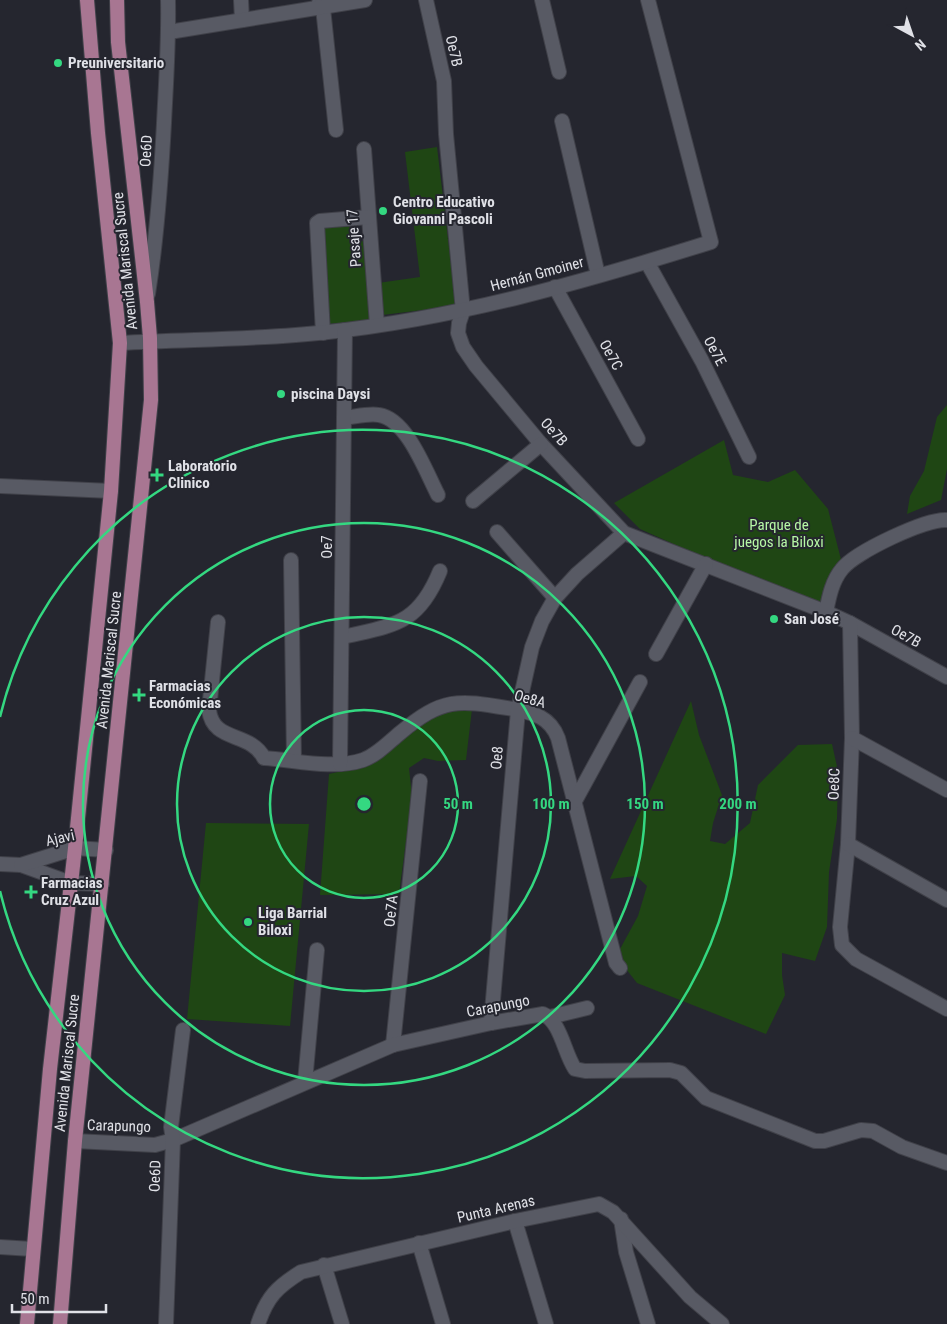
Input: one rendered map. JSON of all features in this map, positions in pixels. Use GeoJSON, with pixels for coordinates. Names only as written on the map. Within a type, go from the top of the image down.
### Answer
{"type":"FeatureCollection","features":[{"type":"Feature","properties":{"kind":"main road","name":"Avenida Mariscal Sucre"},"geometry":{"type":"LineString","coordinates":[[27,1324],[32,1249],[111,491],[120,343],[98,133],[87,0]]}},
{"type":"Feature","properties":{"kind":"main road","name":"Avenida Mariscal Sucre"},"geometry":{"type":"LineString","coordinates":[[60,1324],[75,1141],[151,400],[147,302],[118,42],[117,0]]}},
{"type":"Feature","properties":{"kind":"street","name":"Oe6D"},"geometry":{"type":"LineString","coordinates":[[147,302],[156,243],[169,32],[168,0]]}},
{"type":"Feature","properties":{"kind":"street"},"geometry":{"type":"LineString","coordinates":[[241,0],[242,20]]}},
{"type":"Feature","properties":{"kind":"street"},"geometry":{"type":"LineString","coordinates":[[169,32],[321,4],[365,0]]}},
{"type":"Feature","properties":{"kind":"street","name":"Oe7B"},"geometry":{"type":"LineString","coordinates":[[426,0],[444,82],[446,134],[463,311],[458,333],[463,347],[476,366],[542,444],[624,533],[826,612],[850,623],[947,678]]}},
{"type":"Feature","properties":{"kind":"street"},"geometry":{"type":"LineString","coordinates":[[542,0],[559,72]]}},
{"type":"Feature","properties":{"kind":"street","name":"Hernán Gmoiner"},"geometry":{"type":"LineString","coordinates":[[120,343],[323,333],[463,311],[647,262],[711,242],[648,0]]}},
{"type":"Feature","properties":{"kind":"street"},"geometry":{"type":"LineString","coordinates":[[321,4],[336,130]]}},
{"type":"Feature","properties":{"kind":"street"},"geometry":{"type":"LineString","coordinates":[[562,121],[598,275]]}},
{"type":"Feature","properties":{"kind":"street","name":"Pasaje 17"},"geometry":{"type":"LineString","coordinates":[[364,149],[377,325]]}},
{"type":"Feature","properties":{"kind":"street"},"geometry":{"type":"LineString","coordinates":[[323,333],[317,224],[320,221],[369,217]]}},
{"type":"Feature","properties":{"kind":"street","name":"Oe7E"},"geometry":{"type":"LineString","coordinates":[[647,262],[702,361],[750,457]]}},
{"type":"Feature","properties":{"kind":"street","name":"Oe7C"},"geometry":{"type":"LineString","coordinates":[[555,287],[638,439]]}},
{"type":"Feature","properties":{"kind":"street","name":"Oe7"},"geometry":{"type":"LineString","coordinates":[[340,764],[346,330]]}},
{"type":"Feature","properties":{"kind":"street"},"geometry":{"type":"LineString","coordinates":[[344,418],[377,414],[396,422],[406,434],[438,495]]}},
{"type":"Feature","properties":{"kind":"street"},"geometry":{"type":"LineString","coordinates":[[473,501],[542,444]]}},
{"type":"Feature","properties":{"kind":"street"},"geometry":{"type":"LineString","coordinates":[[0,486],[111,491]]}},
{"type":"Feature","properties":{"kind":"street"},"geometry":{"type":"LineString","coordinates":[[826,612],[835,581],[843,567],[862,553],[930,522],[947,520]]}},
{"type":"Feature","properties":{"kind":"street"},"geometry":{"type":"LineString","coordinates":[[497,532],[556,598]]}},
{"type":"Feature","properties":{"kind":"street","name":"Oe8"},"geometry":{"type":"LineString","coordinates":[[491,1023],[518,710],[532,648],[542,621],[556,598],[582,568],[624,533]]}},
{"type":"Feature","properties":{"kind":"street"},"geometry":{"type":"LineString","coordinates":[[290,560],[294,760]]}},
{"type":"Feature","properties":{"kind":"street"},"geometry":{"type":"LineString","coordinates":[[656,654],[706,564]]}},
{"type":"Feature","properties":{"kind":"street"},"geometry":{"type":"LineString","coordinates":[[343,637],[391,625],[407,618],[430,594],[440,571]]}},
{"type":"Feature","properties":{"kind":"street","name":"Oe8A"},"geometry":{"type":"LineString","coordinates":[[218,622],[209,710],[210,720],[218,730],[254,745],[264,758],[340,764],[364,760],[375,754],[417,718],[451,702],[466,701],[518,710],[549,721],[556,732],[616,962],[620,968]]}},
{"type":"Feature","properties":{"kind":"street","name":"Oe8C"},"geometry":{"type":"LineString","coordinates":[[850,623],[852,738],[848,844],[840,927],[842,945],[856,959],[947,1009]]}},
{"type":"Feature","properties":{"kind":"street"},"geometry":{"type":"LineString","coordinates":[[575,801],[640,682]]}},
{"type":"Feature","properties":{"kind":"street"},"geometry":{"type":"LineString","coordinates":[[852,738],[947,790]]}},
{"type":"Feature","properties":{"kind":"street","name":"Oe7A"},"geometry":{"type":"LineString","coordinates":[[393,1045],[420,781]]}},
{"type":"Feature","properties":{"kind":"street"},"geometry":{"type":"LineString","coordinates":[[848,844],[947,900]]}},
{"type":"Feature","properties":{"kind":"street","name":"Ajavi"},"geometry":{"type":"LineString","coordinates":[[21,865],[75,848],[106,850]]}},
{"type":"Feature","properties":{"kind":"street","name":"Ajavi"},"geometry":{"type":"LineString","coordinates":[[0,864],[21,865],[71,883],[102,884]]}},
{"type":"Feature","properties":{"kind":"street"},"geometry":{"type":"LineString","coordinates":[[305,1082],[317,950]]}},
{"type":"Feature","properties":{"kind":"street"},"geometry":{"type":"LineString","coordinates":[[550,1017],[587,1008]]}},
{"type":"Feature","properties":{"kind":"street","name":"Carapungo"},"geometry":{"type":"LineString","coordinates":[[75,1141],[154,1145],[173,1140],[393,1045],[491,1023],[543,1014],[550,1017],[568,1059],[576,1069],[681,1073],[706,1098],[815,1141],[824,1141],[861,1130],[873,1131],[902,1147],[947,1163]]}},
{"type":"Feature","properties":{"kind":"street","name":"Oe6D"},"geometry":{"type":"LineString","coordinates":[[166,1324],[173,1140],[171,1127],[183,1030]]}},
{"type":"Feature","properties":{"kind":"street","name":"Punta Arenas"},"geometry":{"type":"LineString","coordinates":[[258,1324],[265,1304],[282,1284],[301,1272],[515,1220],[599,1204],[605,1206],[621,1219],[690,1297],[722,1324]]}},
{"type":"Feature","properties":{"kind":"street"},"geometry":{"type":"LineString","coordinates":[[621,1219],[626,1252],[648,1324]]}},
{"type":"Feature","properties":{"kind":"street"},"geometry":{"type":"LineString","coordinates":[[515,1220],[546,1324]]}},
{"type":"Feature","properties":{"kind":"street"},"geometry":{"type":"LineString","coordinates":[[419,1243],[443,1324]]}},
{"type":"Feature","properties":{"kind":"street"},"geometry":{"type":"LineString","coordinates":[[0,1247],[32,1249]]}},
{"type":"Feature","properties":{"kind":"street"},"geometry":{"type":"LineString","coordinates":[[324,1265],[342,1324]]}},
{"type":"Feature","properties":{"kind":"green space"},"geometry":{"type":"Polygon","coordinates":[[[437,147],[456,306],[382,315],[378,283],[420,277],[405,152],[437,147]]]}},
{"type":"Feature","properties":{"kind":"green space"},"geometry":{"type":"Polygon","coordinates":[[[349,220],[350,242],[366,241],[372,321],[326,324],[319,222],[349,220]]]}},
{"type":"Feature","properties":{"kind":"green space"},"geometry":{"type":"Polygon","coordinates":[[[947,405],[947,469],[941,500],[907,514],[910,496],[924,471],[937,417],[947,405]]]}},
{"type":"Feature","properties":{"kind":"green space","name":"Parque de juegos la Biloxi"},"geometry":{"type":"Polygon","coordinates":[[[724,440],[733,475],[768,482],[795,470],[828,509],[843,567],[826,612],[640,529],[614,503],[724,440]]]}},
{"type":"Feature","properties":{"kind":"green space"},"geometry":{"type":"Polygon","coordinates":[[[691,701],[699,735],[722,795],[713,823],[710,841],[725,844],[750,823],[758,785],[798,745],[832,744],[838,771],[837,819],[829,872],[827,927],[815,961],[782,953],[782,975],[785,995],[766,1034],[637,983],[626,969],[620,949],[638,916],[647,886],[636,876],[610,879],[691,701]]]}},
{"type":"Feature","properties":{"kind":"green space"},"geometry":{"type":"Polygon","coordinates":[[[448,709],[472,709],[466,760],[438,761],[424,758],[409,768],[412,796],[399,894],[320,895],[329,774],[360,767],[410,730],[448,709]]]}},
{"type":"Feature","properties":{"kind":"green space","name":"Liga Barrial Biloxi"},"geometry":{"type":"Polygon","coordinates":[[[206,823],[309,824],[290,1026],[187,1019],[206,823]]]}},
{"type":"Feature","properties":{"kind":"place","name":"Preuniversitario"},"geometry":{"type":"Point","coordinates":[58,63]}},
{"type":"Feature","properties":{"kind":"place","name":"Centro Educativo Giovanni Pascoli"},"geometry":{"type":"Point","coordinates":[383,211]}},
{"type":"Feature","properties":{"kind":"place","name":"piscina Daysi"},"geometry":{"type":"Point","coordinates":[281,394]}},
{"type":"Feature","properties":{"kind":"place","name":"Laboratorio Clinico"},"geometry":{"type":"Point","coordinates":[157,475]}},
{"type":"Feature","properties":{"kind":"place","name":"San José"},"geometry":{"type":"Point","coordinates":[774,619]}},
{"type":"Feature","properties":{"kind":"place","name":"Farmacias Económicas"},"geometry":{"type":"Point","coordinates":[139,695]}},
{"type":"Feature","properties":{"kind":"place","name":"Farmacias Cruz Azul"},"geometry":{"type":"Point","coordinates":[31,892]}},
{"type":"Feature","properties":{"kind":"place","name":"Liga Barrial Biloxi"},"geometry":{"type":"Point","coordinates":[248,922]}}]}
